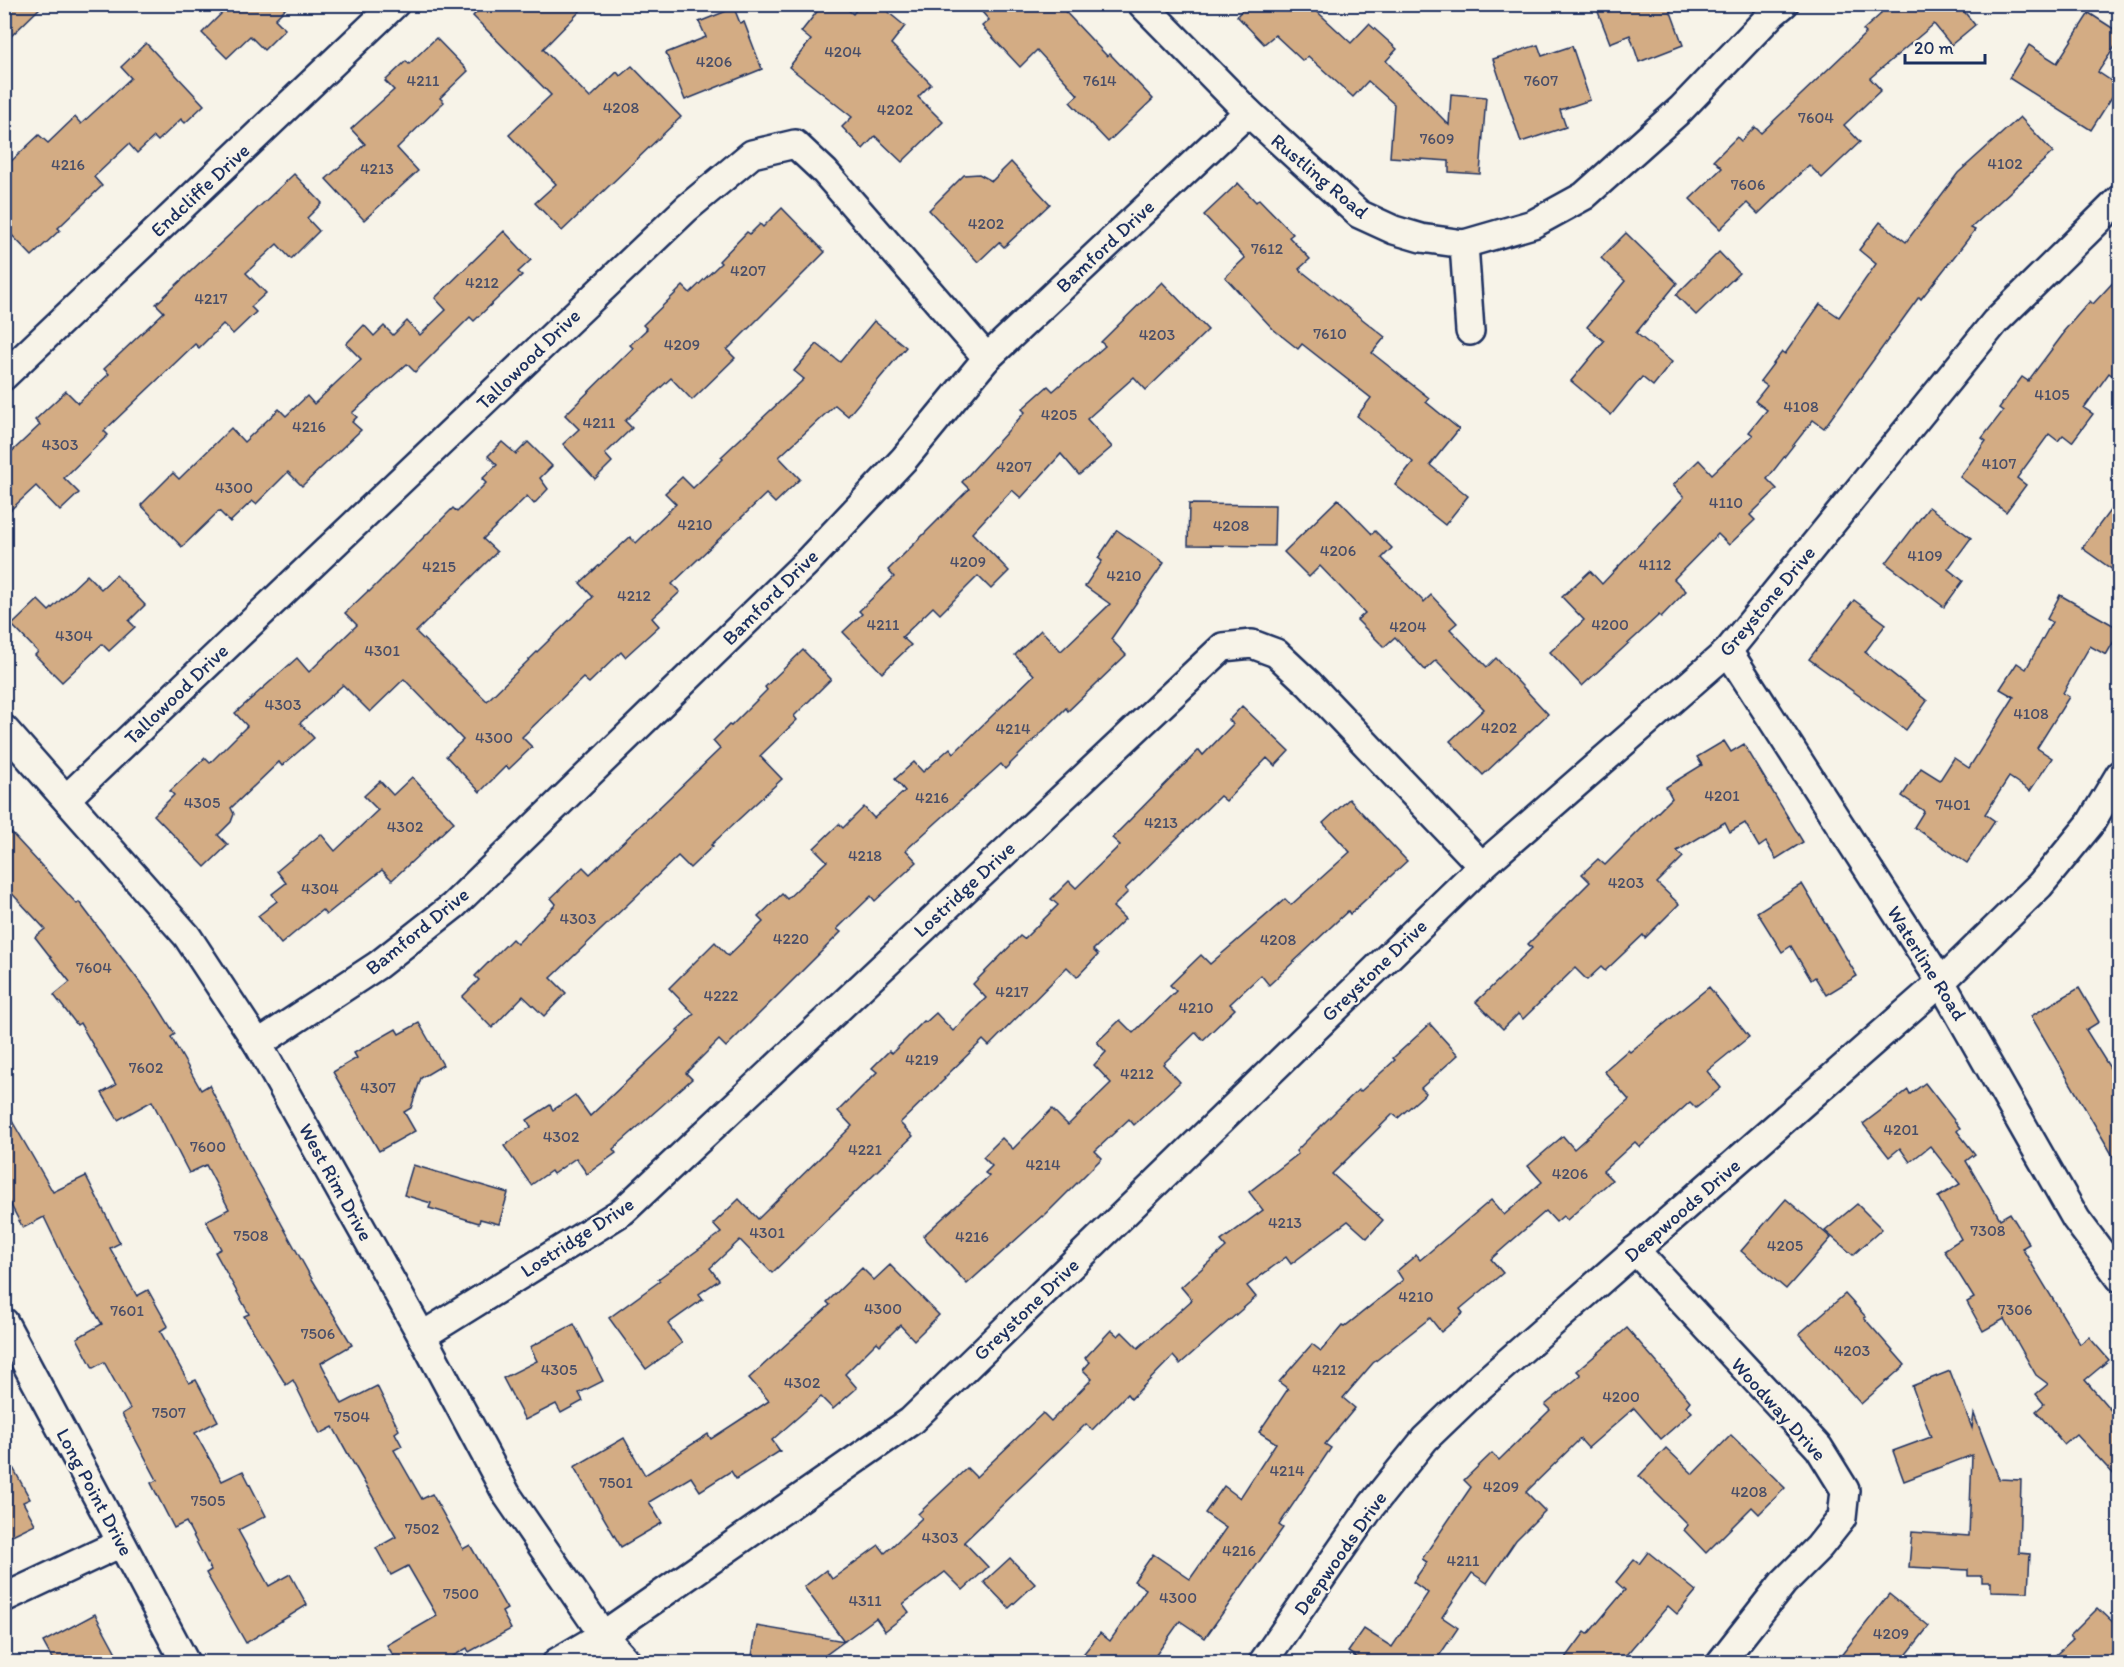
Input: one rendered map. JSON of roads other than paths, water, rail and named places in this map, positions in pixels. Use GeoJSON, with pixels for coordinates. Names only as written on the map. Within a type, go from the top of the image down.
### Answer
{"type":"FeatureCollection","features":[{"type":"Feature","properties":{"kind":"street","name":"Endcliffe Drive"},"geometry":{"type":"LineString","coordinates":[[4,376],[396,4]]}},
{"type":"Feature","properties":{"kind":"street","name":"Rustling Road"},"geometry":{"type":"LineString","coordinates":[[1142,4],[1248,112],[1359,214],[1420,238],[1464,244],[1533,224],[1584,196],[1682,109],[1773,8]]}},
{"type":"Feature","properties":{"kind":"street","name":"Bamford Drive"},"geometry":{"type":"LineString","coordinates":[[258,1044],[378,965],[453,906],[807,562],[904,459],[987,358],[1248,112]]}},
{"type":"Feature","properties":{"kind":"street","name":"Tallowood Drive"},"geometry":{"type":"LineString","coordinates":[[67,798],[687,207],[752,154],[795,144],[825,172],[987,358]]}},
{"type":"Feature","properties":{"kind":"street","name":"Greystone Drive"},"geometry":{"type":"LineString","coordinates":[[557,1662],[603,1635],[911,1421],[1482,866],[1728,651],[1995,322],[2120,199]]}},
{"type":"Feature","properties":{"kind":"street"},"geometry":{"type":"LineString","coordinates":[[1464,244],[1470,331]]}},
{"type":"Feature","properties":{"kind":"street","name":"Lostridge Drive"},"geometry":{"type":"LineString","coordinates":[[422,1336],[623,1211],[1223,646],[1252,644],[1276,654],[1309,684],[1482,866]]}},
{"type":"Feature","properties":{"kind":"street","name":"Waterline Road"},"geometry":{"type":"LineString","coordinates":[[1728,651],[1941,982],[2076,1219],[2120,1278]]}},
{"type":"Feature","properties":{"kind":"street","name":"West Rim Drive"},"geometry":{"type":"LineString","coordinates":[[4,729],[187,936],[258,1044],[422,1336],[507,1495],[603,1635],[627,1662]]}},
{"type":"Feature","properties":{"kind":"street","name":"Deepwoods Drive"},"geometry":{"type":"LineString","coordinates":[[1263,1662],[1372,1505],[1425,1439],[1476,1390],[1941,982],[2040,885],[2090,824],[2120,774]]}},
{"type":"Feature","properties":{"kind":"street","name":"Woodway Drive"},"geometry":{"type":"LineString","coordinates":[[1635,1250],[1819,1448],[1845,1490],[1842,1518],[1783,1583],[1721,1662]]}},
{"type":"Feature","properties":{"kind":"street","name":"Long Point Drive"},"geometry":{"type":"LineString","coordinates":[[4,1322],[185,1662]]}},
{"type":"Feature","properties":{"kind":"street"},"geometry":{"type":"LineString","coordinates":[[4,1598],[121,1544]]}}]}
